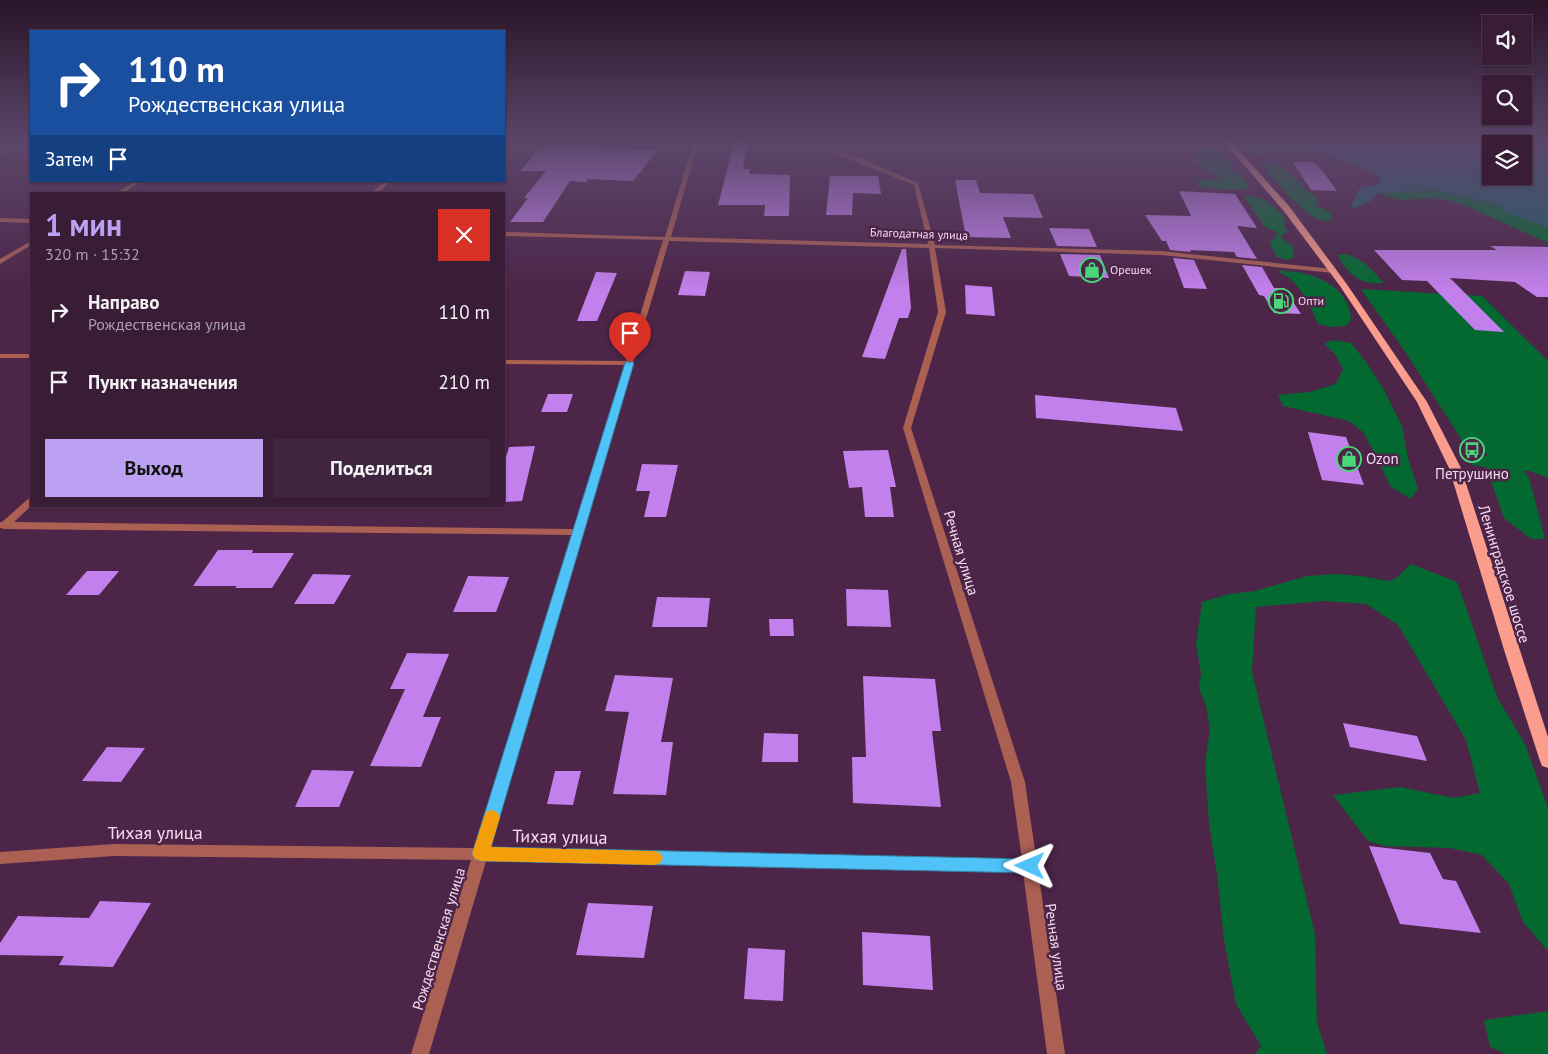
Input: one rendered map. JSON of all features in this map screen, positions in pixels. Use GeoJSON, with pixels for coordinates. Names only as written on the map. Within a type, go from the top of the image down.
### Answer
{"type":"FeatureCollection","features":[{"type":"Feature","properties":{"kind":"main road","name":"Ленинградское шоссе"},"geometry":{"type":"LineString","coordinates":[[1272,192],[1333,271],[1422,402],[1455,468],[1514,660],[1548,761]]}},
{"type":"Feature","properties":{"kind":"street","name":"Рождественская улица"},"geometry":{"type":"LineString","coordinates":[[420,1054],[682,192]]}},
{"type":"Feature","properties":{"kind":"street","name":"Речная улица"},"geometry":{"type":"LineString","coordinates":[[918,192],[932,246],[942,312],[907,428],[1018,782],[1056,1054]]}},
{"type":"Feature","properties":{"kind":"street"},"geometry":{"type":"LineString","coordinates":[[0,220],[30,221]]}},
{"type":"Feature","properties":{"kind":"street","name":"Благодатная улица"},"geometry":{"type":"LineString","coordinates":[[505,234],[1161,253],[1333,271]]}},
{"type":"Feature","properties":{"kind":"street"},"geometry":{"type":"LineString","coordinates":[[0,262],[30,244]]}},
{"type":"Feature","properties":{"kind":"street"},"geometry":{"type":"LineString","coordinates":[[0,356],[30,356]]}},
{"type":"Feature","properties":{"kind":"street"},"geometry":{"type":"LineString","coordinates":[[505,362],[630,363]]}},
{"type":"Feature","properties":{"kind":"street"},"geometry":{"type":"LineString","coordinates":[[2,527],[30,502]]}},
{"type":"Feature","properties":{"kind":"street"},"geometry":{"type":"LineString","coordinates":[[2,527],[579,532]]}},
{"type":"Feature","properties":{"kind":"street","name":"Тихая улица"},"geometry":{"type":"LineString","coordinates":[[0,858],[114,850],[481,854],[1030,866]]}},
{"type":"Feature","properties":{"kind":"green space"},"geometry":{"type":"Polygon","coordinates":[[[1286,192],[1309,192],[1318,199],[1316,205],[1331,213],[1332,221],[1324,221],[1313,217],[1286,192]]]}},
{"type":"Feature","properties":{"kind":"green space"},"geometry":{"type":"Polygon","coordinates":[[[1445,192],[1499,205],[1506,212],[1548,228],[1548,243],[1467,206],[1448,200],[1429,198],[1400,200],[1377,193],[1445,192]]]}},
{"type":"Feature","properties":{"kind":"green space"},"geometry":{"type":"Polygon","coordinates":[[[1243,195],[1262,199],[1272,205],[1285,219],[1284,226],[1288,232],[1283,234],[1281,238],[1293,246],[1293,258],[1288,260],[1277,257],[1269,242],[1276,237],[1277,232],[1265,227],[1243,195]]]}},
{"type":"Feature","properties":{"kind":"green space"},"geometry":{"type":"Polygon","coordinates":[[[1344,254],[1361,261],[1384,283],[1368,282],[1356,277],[1346,268],[1337,255],[1344,254]]]}},
{"type":"Feature","properties":{"kind":"green space"},"geometry":{"type":"Polygon","coordinates":[[[1280,271],[1304,273],[1326,282],[1344,297],[1349,308],[1351,320],[1346,326],[1330,327],[1318,324],[1308,302],[1298,287],[1280,271]]]}},
{"type":"Feature","properties":{"kind":"green space"},"geometry":{"type":"Polygon","coordinates":[[[1361,289],[1482,296],[1548,361],[1548,478],[1530,471],[1523,471],[1529,477],[1545,539],[1531,539],[1504,518],[1486,467],[1472,465],[1470,455],[1487,456],[1485,449],[1463,442],[1406,353],[1361,289]]]}},
{"type":"Feature","properties":{"kind":"green space"},"geometry":{"type":"Polygon","coordinates":[[[1332,340],[1351,343],[1383,388],[1402,426],[1408,458],[1418,489],[1411,499],[1391,487],[1364,433],[1349,421],[1283,406],[1278,395],[1309,392],[1336,384],[1343,369],[1335,354],[1324,344],[1332,340]]]}},
{"type":"Feature","properties":{"kind":"green space"},"geometry":{"type":"Polygon","coordinates":[[[1411,564],[1457,582],[1498,699],[1525,744],[1548,808],[1548,951],[1523,922],[1509,884],[1482,855],[1450,848],[1385,846],[1368,841],[1333,795],[1400,787],[1454,798],[1480,793],[1466,740],[1398,625],[1366,604],[1323,601],[1256,607],[1252,672],[1315,934],[1317,1023],[1327,1054],[1255,1054],[1261,1046],[1236,1004],[1224,940],[1217,874],[1209,824],[1205,763],[1210,730],[1206,706],[1199,689],[1201,673],[1196,644],[1202,602],[1229,594],[1255,591],[1307,576],[1334,574],[1388,581],[1395,579],[1411,564]]]}},
{"type":"Feature","properties":{"kind":"green space"},"geometry":{"type":"Polygon","coordinates":[[[1548,1011],[1548,1054],[1506,1054],[1490,1047],[1484,1020],[1548,1011]]]}},
{"type":"Feature","properties":{"kind":"shaded area"},"geometry":{"type":"Polygon","coordinates":[[[1358,192],[1393,192],[1377,193],[1369,202],[1351,208],[1358,192]]]}},
{"type":"Feature","properties":{"kind":"shaded area"},"geometry":{"type":"Polygon","coordinates":[[[1445,192],[1548,192],[1548,228],[1506,212],[1499,205],[1445,192]]]}},
{"type":"Feature","properties":{"kind":"building"},"geometry":{"type":"Polygon","coordinates":[[[529,192],[563,192],[543,222],[510,222],[528,198],[524,198],[529,192]]]}},
{"type":"Feature","properties":{"kind":"building"},"geometry":{"type":"Polygon","coordinates":[[[721,192],[790,192],[789,216],[764,216],[765,205],[718,205],[721,192]]]}},
{"type":"Feature","properties":{"kind":"building"},"geometry":{"type":"Polygon","coordinates":[[[828,192],[881,192],[881,194],[853,193],[852,215],[826,215],[828,192]]]}},
{"type":"Feature","properties":{"kind":"building"},"geometry":{"type":"Polygon","coordinates":[[[957,192],[1033,194],[1043,218],[1003,217],[1011,238],[966,237],[957,192]]]}},
{"type":"Feature","properties":{"kind":"building"},"geometry":{"type":"Polygon","coordinates":[[[1180,192],[1235,194],[1257,228],[1237,226],[1257,259],[1237,257],[1234,252],[1170,250],[1166,241],[1162,241],[1145,215],[1191,216],[1180,192]]]}},
{"type":"Feature","properties":{"kind":"building"},"geometry":{"type":"Polygon","coordinates":[[[1049,228],[1089,229],[1097,247],[1057,246],[1049,228]]]}},
{"type":"Feature","properties":{"kind":"building"},"geometry":{"type":"Polygon","coordinates":[[[1490,246],[1548,247],[1548,297],[1537,297],[1515,282],[1450,278],[1504,332],[1475,330],[1427,281],[1402,280],[1374,250],[1497,250],[1490,246]]]}},
{"type":"Feature","properties":{"kind":"building"},"geometry":{"type":"Polygon","coordinates":[[[902,249],[906,249],[911,308],[908,318],[899,318],[885,359],[862,357],[902,249]]]}},
{"type":"Feature","properties":{"kind":"building"},"geometry":{"type":"Polygon","coordinates":[[[1060,254],[1100,255],[1109,278],[1069,276],[1060,254]]]}},
{"type":"Feature","properties":{"kind":"building"},"geometry":{"type":"Polygon","coordinates":[[[1173,258],[1194,260],[1207,289],[1184,288],[1173,258]]]}},
{"type":"Feature","properties":{"kind":"building","name":"Опти"},"geometry":{"type":"Polygon","coordinates":[[[1242,265],[1262,267],[1274,288],[1284,288],[1301,314],[1274,313],[1264,296],[1259,295],[1242,265]]]}},
{"type":"Feature","properties":{"kind":"building"},"geometry":{"type":"Polygon","coordinates":[[[685,271],[710,272],[705,296],[678,295],[685,271]]]}},
{"type":"Feature","properties":{"kind":"building"},"geometry":{"type":"Polygon","coordinates":[[[596,272],[617,273],[597,321],[577,321],[596,272]]]}},
{"type":"Feature","properties":{"kind":"building"},"geometry":{"type":"Polygon","coordinates":[[[965,285],[992,287],[995,316],[966,314],[965,285]]]}},
{"type":"Feature","properties":{"kind":"building"},"geometry":{"type":"Polygon","coordinates":[[[548,394],[573,394],[567,412],[541,412],[548,394]]]}},
{"type":"Feature","properties":{"kind":"building"},"geometry":{"type":"Polygon","coordinates":[[[1035,395],[1176,408],[1183,431],[1036,418],[1035,395]]]}},
{"type":"Feature","properties":{"kind":"building"},"geometry":{"type":"Polygon","coordinates":[[[1308,432],[1346,437],[1364,485],[1322,480],[1308,432]]]}},
{"type":"Feature","properties":{"kind":"building"},"geometry":{"type":"Polygon","coordinates":[[[535,446],[522,501],[505,502],[505,461],[509,447],[535,446]]]}},
{"type":"Feature","properties":{"kind":"building"},"geometry":{"type":"Polygon","coordinates":[[[888,450],[896,487],[890,487],[894,517],[865,517],[862,487],[849,488],[843,451],[888,450]]]}},
{"type":"Feature","properties":{"kind":"building"},"geometry":{"type":"Polygon","coordinates":[[[642,464],[678,465],[666,517],[644,517],[650,491],[636,491],[642,464]]]}},
{"type":"Feature","properties":{"kind":"building"},"geometry":{"type":"Polygon","coordinates":[[[218,550],[253,550],[252,553],[294,553],[272,588],[193,586],[218,550]]]}},
{"type":"Feature","properties":{"kind":"building"},"geometry":{"type":"Polygon","coordinates":[[[87,571],[119,571],[99,595],[66,595],[87,571]]]}},
{"type":"Feature","properties":{"kind":"building"},"geometry":{"type":"Polygon","coordinates":[[[313,574],[351,575],[334,604],[294,604],[313,574]]]}},
{"type":"Feature","properties":{"kind":"building"},"geometry":{"type":"Polygon","coordinates":[[[468,576],[509,577],[496,612],[453,612],[468,576]]]}},
{"type":"Feature","properties":{"kind":"building"},"geometry":{"type":"Polygon","coordinates":[[[846,589],[888,590],[891,627],[847,626],[846,589]]]}},
{"type":"Feature","properties":{"kind":"building"},"geometry":{"type":"Polygon","coordinates":[[[657,597],[710,598],[707,627],[652,627],[657,597]]]}},
{"type":"Feature","properties":{"kind":"building"},"geometry":{"type":"Polygon","coordinates":[[[769,619],[793,619],[794,636],[770,636],[769,619]]]}},
{"type":"Feature","properties":{"kind":"building"},"geometry":{"type":"Polygon","coordinates":[[[407,653],[449,654],[423,717],[441,717],[421,767],[370,766],[405,689],[390,689],[407,653]]]}},
{"type":"Feature","properties":{"kind":"building"},"geometry":{"type":"Polygon","coordinates":[[[615,675],[673,678],[661,742],[673,742],[666,795],[613,794],[629,712],[605,711],[615,675]]]}},
{"type":"Feature","properties":{"kind":"building"},"geometry":{"type":"Polygon","coordinates":[[[863,676],[935,679],[941,731],[932,731],[941,807],[853,803],[852,757],[866,757],[863,676]]]}},
{"type":"Feature","properties":{"kind":"building"},"geometry":{"type":"Polygon","coordinates":[[[1343,723],[1417,736],[1427,761],[1350,747],[1343,723]]]}},
{"type":"Feature","properties":{"kind":"building"},"geometry":{"type":"Polygon","coordinates":[[[764,733],[798,734],[798,762],[762,762],[764,733]]]}},
{"type":"Feature","properties":{"kind":"building"},"geometry":{"type":"Polygon","coordinates":[[[107,747],[145,748],[121,782],[82,781],[107,747]]]}},
{"type":"Feature","properties":{"kind":"building"},"geometry":{"type":"Polygon","coordinates":[[[312,770],[354,771],[339,807],[295,807],[312,770]]]}},
{"type":"Feature","properties":{"kind":"building"},"geometry":{"type":"Polygon","coordinates":[[[555,771],[581,771],[573,805],[547,804],[555,771]]]}},
{"type":"Feature","properties":{"kind":"building"},"geometry":{"type":"Polygon","coordinates":[[[1369,846],[1430,853],[1443,879],[1456,881],[1481,933],[1400,924],[1369,846]]]}},
{"type":"Feature","properties":{"kind":"building"},"geometry":{"type":"Polygon","coordinates":[[[100,901],[151,903],[113,967],[59,965],[64,956],[0,955],[0,943],[18,916],[89,918],[100,901]]]}},
{"type":"Feature","properties":{"kind":"building"},"geometry":{"type":"Polygon","coordinates":[[[588,903],[653,906],[644,958],[576,955],[588,903]]]}},
{"type":"Feature","properties":{"kind":"building"},"geometry":{"type":"Polygon","coordinates":[[[862,932],[930,936],[933,990],[863,985],[862,932]]]}},
{"type":"Feature","properties":{"kind":"building"},"geometry":{"type":"Polygon","coordinates":[[[748,948],[785,950],[783,1001],[744,999],[748,948]]]}},
{"type":"Feature","properties":{"kind":"slow traffic"},"geometry":{"type":"LineString","coordinates":[[492,817],[481,854],[655,858]]}},
{"type":"Feature","properties":{"kind":"place","name":"Орешек"},"geometry":{"type":"Point","coordinates":[1092,270]}},
{"type":"Feature","properties":{"kind":"place","name":"Опти"},"geometry":{"type":"Point","coordinates":[1281,301]}},
{"type":"Feature","properties":{"kind":"place","name":"Петрушино"},"geometry":{"type":"Point","coordinates":[1472,450]}},
{"type":"Feature","properties":{"kind":"place","name":"Ozon"},"geometry":{"type":"Point","coordinates":[1349,459]}},
{"type":"Feature","properties":{"kind":"route"},"geometry":{"type":"LineString","coordinates":[[630,363],[481,854],[1030,866]]}}]}
